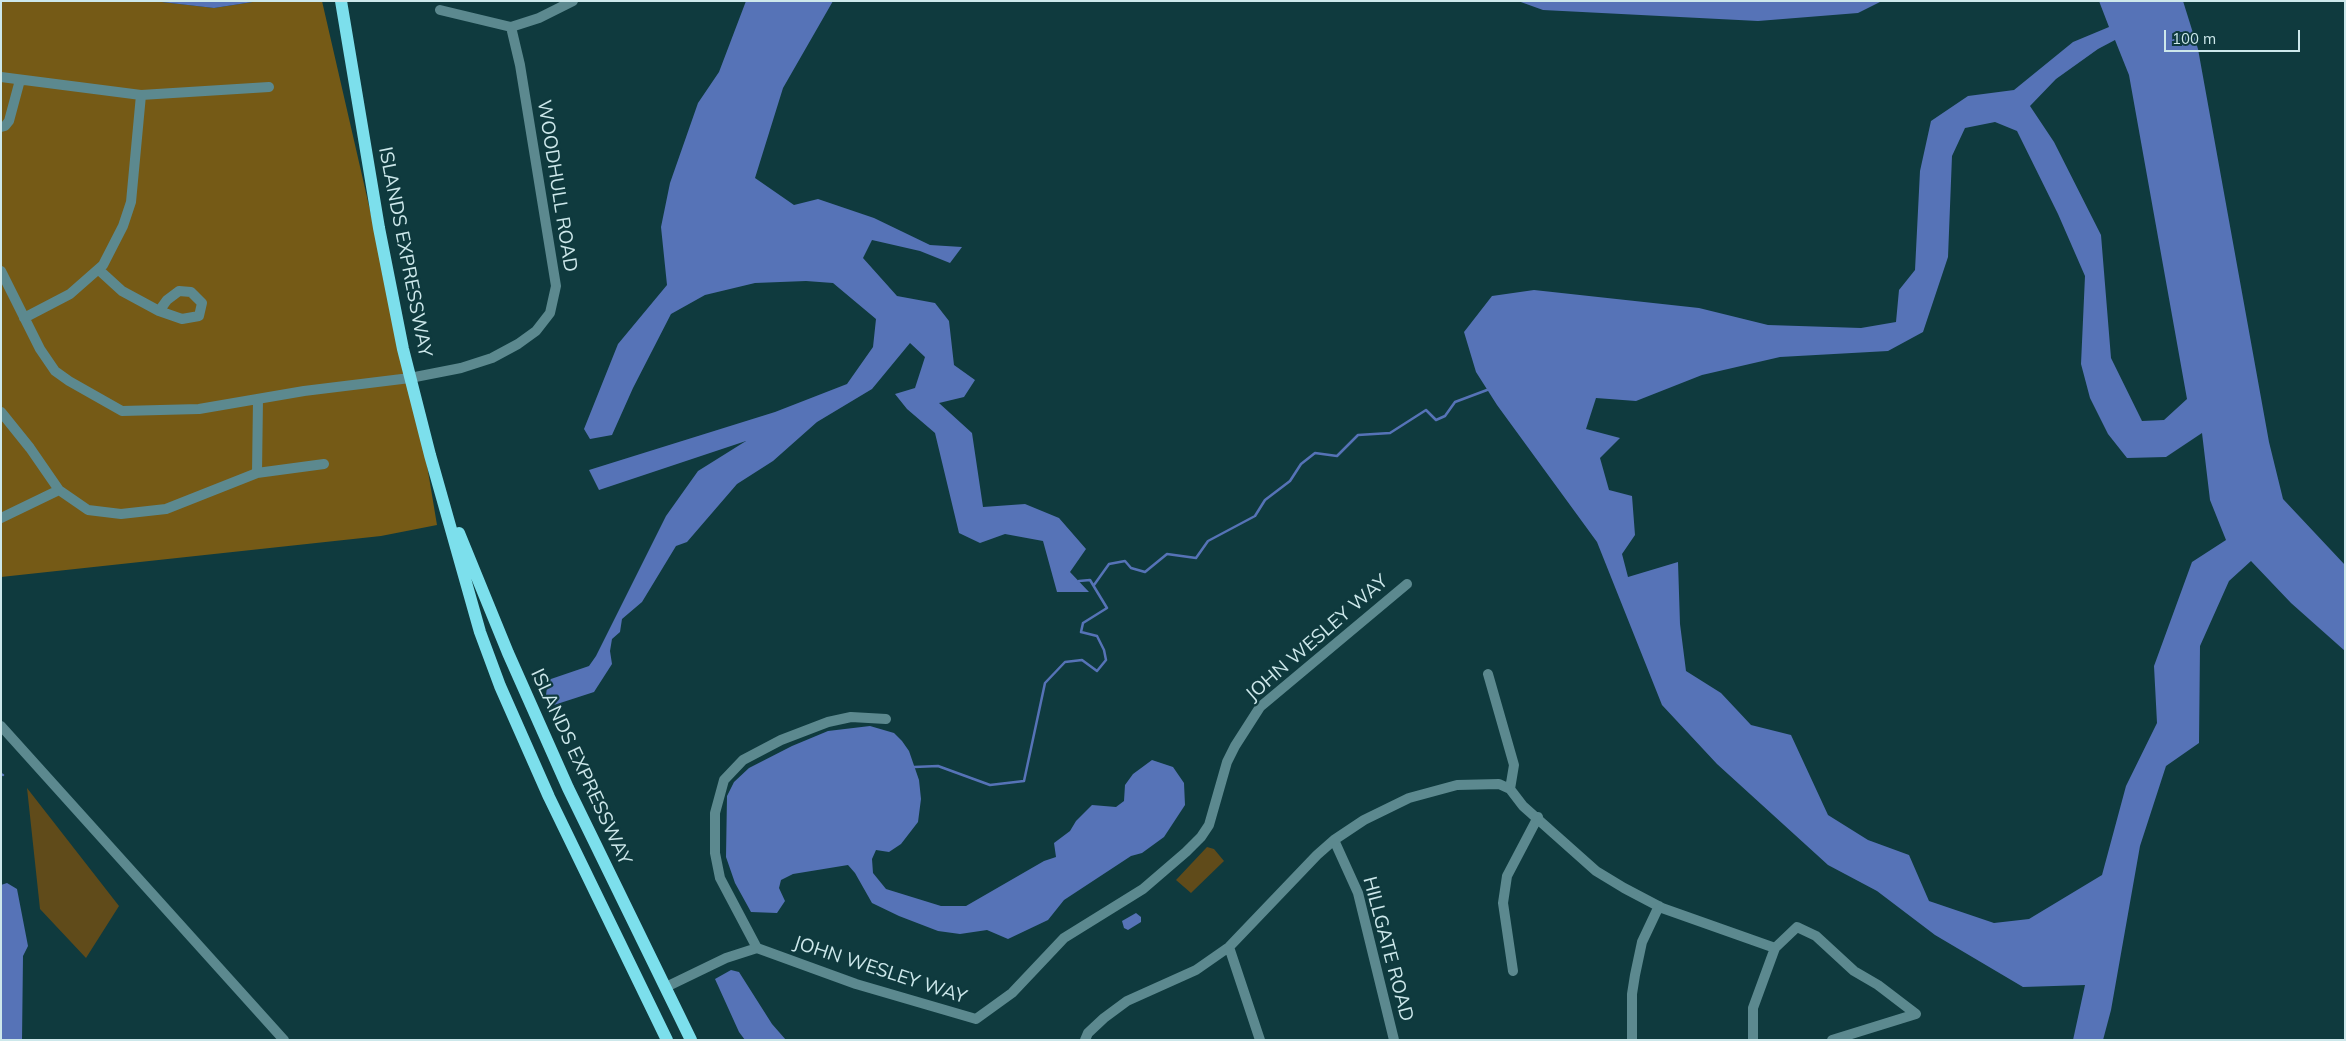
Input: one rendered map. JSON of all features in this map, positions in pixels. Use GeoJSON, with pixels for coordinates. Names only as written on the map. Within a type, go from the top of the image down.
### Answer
{"type":"FeatureCollection","features":[{"type":"Feature","properties":{"kind":"main road","name":"ISLANDS EXPRESSWAY"},"geometry":{"type":"LineString","coordinates":[[341,1],[379,228],[410,378],[480,632],[500,686],[549,797],[668,1040]]}},
{"type":"Feature","properties":{"kind":"main road","name":"ISLANDS EXPRESSWAY"},"geometry":{"type":"LineString","coordinates":[[446,507],[465,545],[508,653],[568,788],[691,1040]]}},
{"type":"Feature","properties":{"kind":"street"},"geometry":{"type":"LineString","coordinates":[[440,10],[511,27],[539,18],[573,1]]}},
{"type":"Feature","properties":{"kind":"street","name":"WOODHULL ROAD"},"geometry":{"type":"LineString","coordinates":[[1,271],[40,349],[55,371],[122,411],[199,409],[410,378],[461,368],[492,358],[518,344],[536,331],[550,313],[556,286],[520,65],[511,27]]}},
{"type":"Feature","properties":{"kind":"street"},"geometry":{"type":"LineString","coordinates":[[1,77],[141,95],[269,87]]}},
{"type":"Feature","properties":{"kind":"street"},"geometry":{"type":"LineString","coordinates":[[1,127],[5,126],[9,121],[20,80]]}},
{"type":"Feature","properties":{"kind":"street"},"geometry":{"type":"LineString","coordinates":[[24,318],[70,294],[99,270],[123,226],[132,202],[141,95]]}},
{"type":"Feature","properties":{"kind":"street"},"geometry":{"type":"LineString","coordinates":[[99,270],[122,291],[159,311]]}},
{"type":"Feature","properties":{"kind":"street"},"geometry":{"type":"LineString","coordinates":[[257,473],[258,399]]}},
{"type":"Feature","properties":{"kind":"street"},"geometry":{"type":"LineString","coordinates":[[2,416],[59,490],[88,510],[121,514],[166,509],[257,473],[324,464]]}},
{"type":"Feature","properties":{"kind":"street"},"geometry":{"type":"LineString","coordinates":[[1,518],[59,490]]}},
{"type":"Feature","properties":{"kind":"street","name":"JOHN WESLEY WAY"},"geometry":{"type":"LineString","coordinates":[[757,948],[856,984],[976,1019],[1012,993],[1064,938],[1143,889],[1201,837],[1208,825],[1227,762],[1256,711],[1407,584]]}},
{"type":"Feature","properties":{"kind":"street"},"geometry":{"type":"LineString","coordinates":[[1488,674],[1514,766],[1510,789]]}},
{"type":"Feature","properties":{"kind":"street"},"geometry":{"type":"LineString","coordinates":[[666,987],[726,958],[757,948],[720,878],[715,853],[715,813],[724,780],[743,760],[789,737],[828,722],[851,718],[886,719]]}},
{"type":"Feature","properties":{"kind":"street"},"geometry":{"type":"LineString","coordinates":[[1,726],[284,1040]]}},
{"type":"Feature","properties":{"kind":"street"},"geometry":{"type":"LineString","coordinates":[[1086,1039],[1088,1033],[1104,1018],[1127,1001],[1196,970],[1229,947],[1317,855],[1334,840],[1374,815],[1409,798],[1432,791],[1474,784],[1499,784],[1510,789],[1523,806],[1538,817],[1596,872],[1659,906],[1775,948]]}},
{"type":"Feature","properties":{"kind":"street"},"geometry":{"type":"LineString","coordinates":[[1513,971],[1503,903],[1507,876],[1538,817]]}},
{"type":"Feature","properties":{"kind":"street","name":"HILLGATE ROAD"},"geometry":{"type":"LineString","coordinates":[[1334,840],[1358,893],[1394,1040]]}},
{"type":"Feature","properties":{"kind":"street"},"geometry":{"type":"LineString","coordinates":[[1632,1040],[1632,994],[1635,975],[1642,942],[1659,906]]}},
{"type":"Feature","properties":{"kind":"street"},"geometry":{"type":"LineString","coordinates":[[1753,1040],[1753,1008],[1775,948],[1797,927],[1816,936],[1854,971],[1878,985],[1916,1014],[1832,1040]]}},
{"type":"Feature","properties":{"kind":"street"},"geometry":{"type":"LineString","coordinates":[[1229,947],[1260,1040]]}},
{"type":"Feature","properties":{"kind":"shaded area"},"geometry":{"type":"Polygon","coordinates":[[[1,1],[153,1],[214,8],[259,1],[322,1],[423,441],[437,525],[381,536],[1,577],[1,1]]]}},
{"type":"Feature","properties":{"kind":"shaded area"},"geometry":{"type":"Polygon","coordinates":[[[27,788],[119,906],[86,958],[40,909],[27,788]]]}},
{"type":"Feature","properties":{"kind":"shaded area"},"geometry":{"type":"Polygon","coordinates":[[[1207,847],[1214,849],[1224,861],[1191,893],[1176,880],[1207,847]]]}},
{"type":"Feature","properties":{"kind":"water"},"geometry":{"type":"Polygon","coordinates":[[[153,1],[259,1],[214,8],[153,1]]]}},
{"type":"Feature","properties":{"kind":"water"},"geometry":{"type":"Polygon","coordinates":[[[746,1],[833,1],[783,88],[755,178],[794,205],[818,199],[874,218],[930,245],[962,247],[950,263],[920,251],[872,240],[863,258],[897,296],[935,303],[949,321],[954,365],[975,380],[964,397],[939,403],[972,433],[983,507],[1025,504],[1059,518],[1086,549],[1070,572],[1089,592],[1057,592],[1043,541],[1005,534],[980,543],[959,533],[935,433],[907,409],[895,394],[915,388],[925,357],[910,343],[872,389],[817,422],[773,461],[737,484],[687,542],[676,546],[642,602],[622,619],[620,632],[612,639],[610,651],[612,664],[594,692],[554,705],[546,695],[548,680],[589,666],[596,656],[666,516],[698,471],[746,441],[599,490],[589,470],[775,412],[847,384],[873,347],[876,319],[833,283],[806,281],[755,283],[705,295],[671,314],[633,388],[612,435],[590,439],[584,429],[618,344],[667,285],[661,227],[670,183],[698,103],[719,72],[746,1]]]}},
{"type":"Feature","properties":{"kind":"water"},"geometry":{"type":"Polygon","coordinates":[[[1518,1],[1882,1],[1858,13],[1758,21],[1543,10],[1518,1]]]}},
{"type":"Feature","properties":{"kind":"water"},"geometry":{"type":"Polygon","coordinates":[[[2099,1],[2183,1],[2198,49],[2269,442],[2283,499],[2345,565],[2345,651],[2291,603],[2251,561],[2229,581],[2200,646],[2199,743],[2166,766],[2140,846],[2111,1010],[2103,1040],[2073,1040],[2085,985],[2023,987],[1935,935],[1877,891],[1828,865],[1717,764],[1662,705],[1597,542],[1497,405],[1476,372],[1464,332],[1492,296],[1534,290],[1699,308],[1768,325],[1861,328],[1896,322],[1899,290],[1915,270],[1920,171],[1931,121],[1968,96],[2014,90],[2073,42],[2109,27],[2099,1]],[[2115,40],[2098,49],[2056,79],[2030,106],[2054,142],[2101,235],[2111,358],[2142,421],[2164,420],[2187,399],[2129,75],[2115,40]],[[1995,122],[1965,128],[1952,156],[1948,257],[1923,332],[1888,351],[1780,357],[1702,375],[1636,401],[1596,398],[1586,429],[1620,438],[1600,458],[1609,490],[1632,496],[1635,535],[1622,554],[1628,577],[1678,562],[1680,624],[1686,671],[1721,693],[1751,725],[1791,735],[1828,815],[1868,840],[1909,855],[1929,901],[1994,923],[2029,919],[2102,875],[2126,786],[2157,723],[2154,666],[2192,562],[2226,540],[2210,500],[2202,433],[2166,457],[2127,458],[2108,434],[2090,398],[2081,364],[2085,276],[2058,214],[2017,131],[1995,122]]]}},
{"type":"Feature","properties":{"kind":"water"},"geometry":{"type":"Polygon","coordinates":[[[870,726],[894,733],[909,751],[919,780],[921,799],[918,822],[901,844],[889,852],[876,850],[872,859],[873,873],[886,889],[941,906],[966,906],[1044,861],[1056,857],[1054,843],[1070,831],[1076,821],[1092,805],[1116,807],[1124,801],[1125,785],[1133,774],[1152,760],[1173,767],[1184,783],[1185,805],[1164,837],[1142,853],[1131,856],[1064,900],[1048,920],[1008,939],[987,930],[960,934],[938,931],[899,916],[872,903],[855,873],[848,865],[793,874],[781,880],[779,888],[785,901],[777,913],[751,912],[735,883],[726,857],[727,796],[734,782],[749,768],[792,746],[828,731],[870,726]]]}},
{"type":"Feature","properties":{"kind":"water"},"geometry":{"type":"Polygon","coordinates":[[[7,883],[17,889],[28,946],[23,956],[22,1040],[1,1040],[1,885],[7,883]]]}},
{"type":"Feature","properties":{"kind":"water"},"geometry":{"type":"Polygon","coordinates":[[[1136,913],[1141,917],[1141,922],[1128,930],[1124,928],[1122,921],[1136,913]]]}},
{"type":"Feature","properties":{"kind":"water"},"geometry":{"type":"Polygon","coordinates":[[[731,970],[739,972],[772,1024],[786,1040],[745,1040],[739,1032],[715,979],[731,970]]]}},
{"type":"Feature","properties":{"kind":"waterway"},"geometry":{"type":"LineString","coordinates":[[1094,585],[1109,564],[1125,561],[1131,568],[1145,572],[1167,554],[1196,558],[1208,541],[1255,516],[1265,500],[1290,481],[1301,464],[1315,453],[1337,456],[1358,435],[1390,433],[1426,410],[1436,420],[1445,416],[1455,402],[1487,390]]}},
{"type":"Feature","properties":{"kind":"waterway"},"geometry":{"type":"LineString","coordinates":[[914,767],[938,766],[990,785],[1024,781],[1045,683],[1065,662],[1082,660],[1097,671],[1106,660],[1104,650],[1097,636],[1081,632],[1083,623],[1107,608],[1090,580],[1079,581]]}}]}
